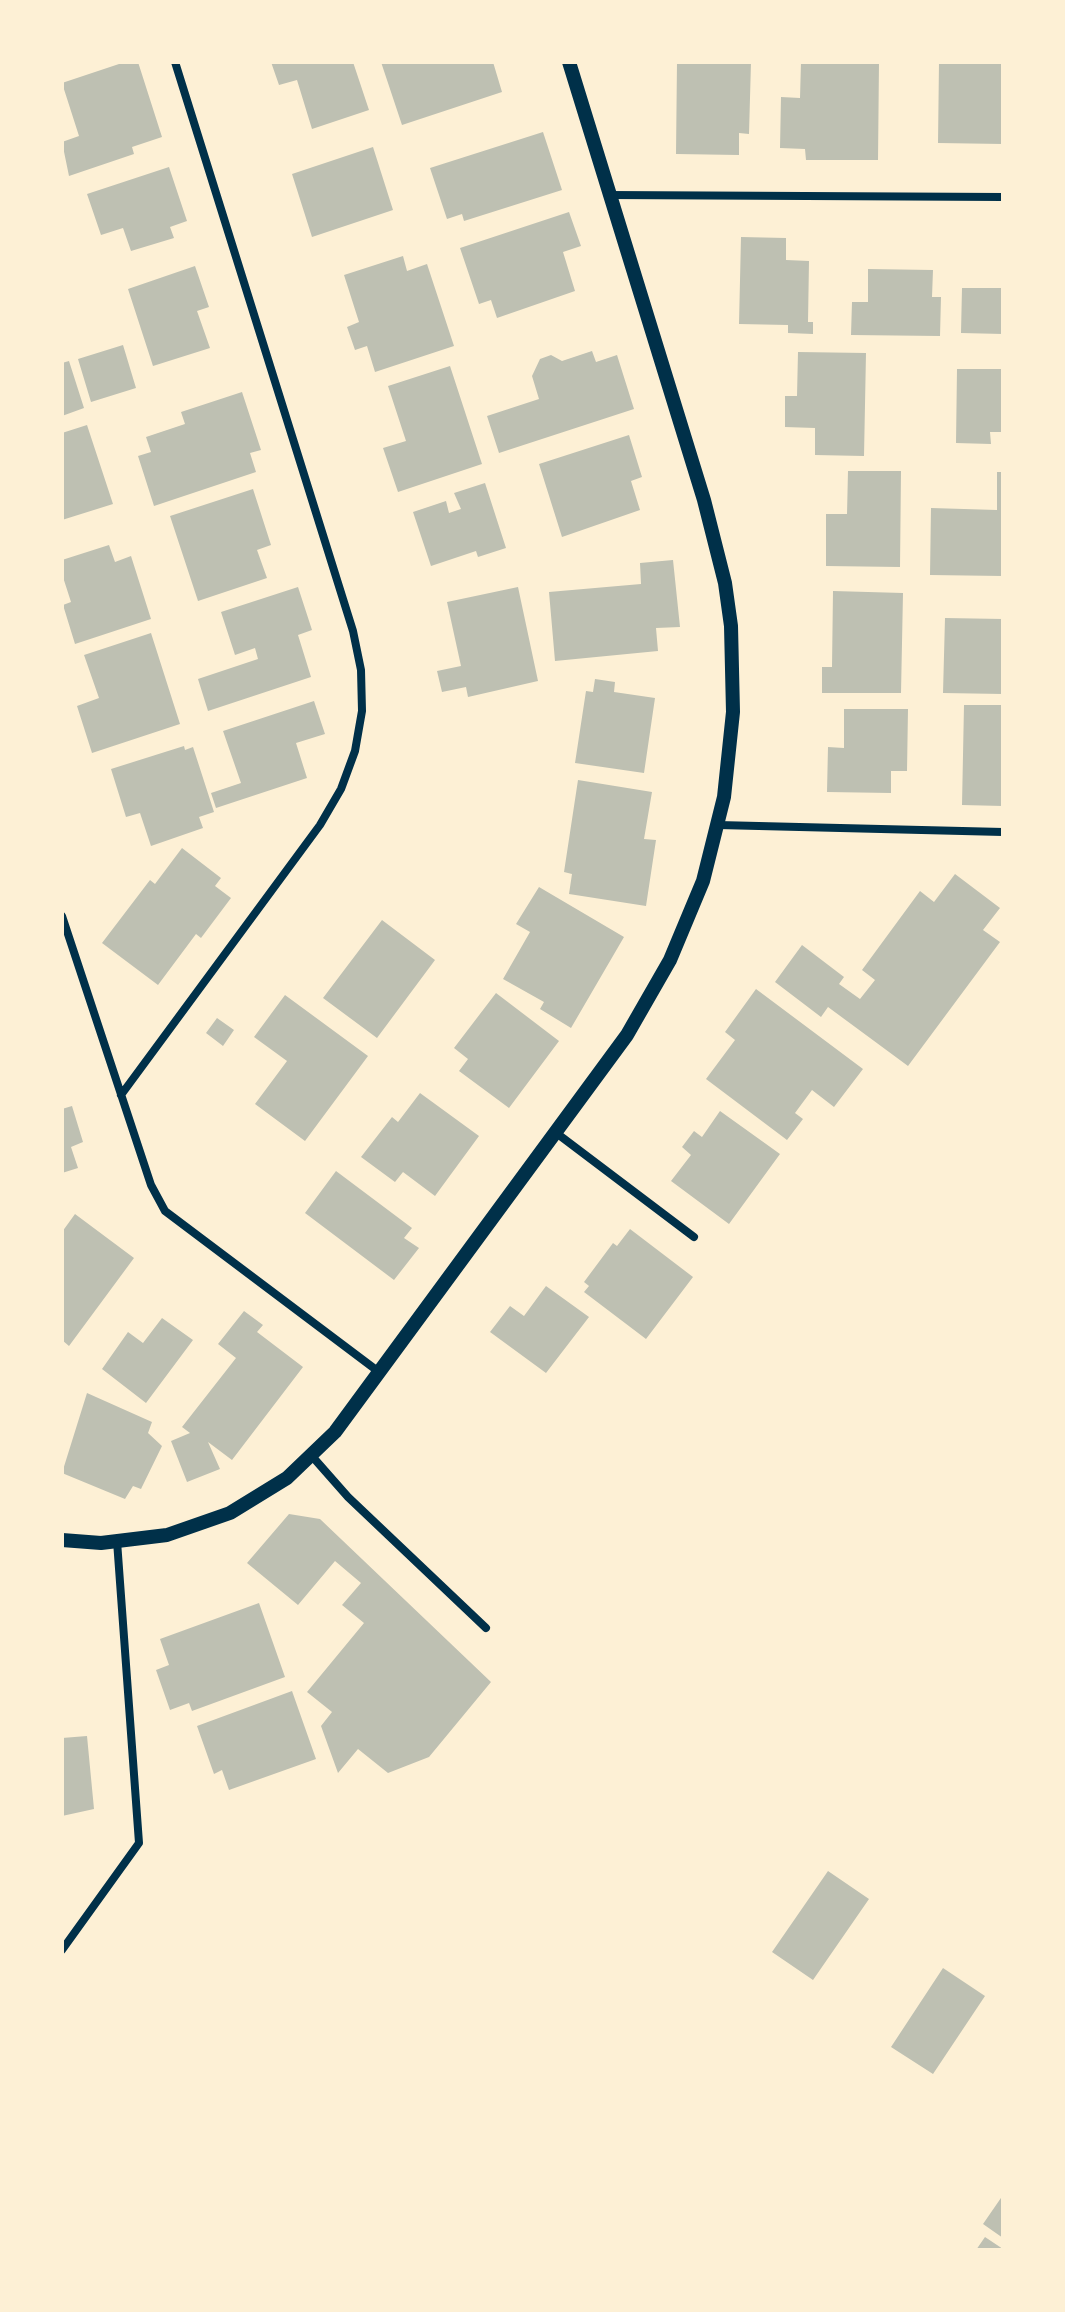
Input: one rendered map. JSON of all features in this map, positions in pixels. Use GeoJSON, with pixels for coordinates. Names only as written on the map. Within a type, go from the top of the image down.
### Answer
{"type":"FeatureCollection","features":[{"type":"Feature","properties":{"kind":"street"},"geometry":{"type":"LineString","coordinates":[[121,1095],[320,825],[341,789],[355,751],[362,711],[361,670],[353,631],[175,62]]}},
{"type":"Feature","properties":{"kind":"street"},"geometry":{"type":"LineString","coordinates":[[62,1540],[117,1541],[167,1535],[230,1513],[287,1478],[335,1432],[650,998],[688,921],[718,825],[733,712],[731,626],[725,583],[704,500],[607,195],[569,62]]}},
{"type":"Feature","properties":{"kind":"street"},"geometry":{"type":"LineString","coordinates":[[607,195],[1003,197]]}},
{"type":"Feature","properties":{"kind":"street"},"geometry":{"type":"LineString","coordinates":[[718,825],[1003,832]]}},
{"type":"Feature","properties":{"kind":"street"},"geometry":{"type":"LineString","coordinates":[[62,916],[151,1185],[165,1211],[379,1372]]}},
{"type":"Feature","properties":{"kind":"street"},"geometry":{"type":"LineString","coordinates":[[555,1132],[694,1237]]}},
{"type":"Feature","properties":{"kind":"street"},"geometry":{"type":"LineString","coordinates":[[311,1455],[348,1497],[486,1628]]}},
{"type":"Feature","properties":{"kind":"street"},"geometry":{"type":"LineString","coordinates":[[62,1950],[139,1843],[117,1541]]}},
{"type":"Feature","properties":{"kind":"building"},"geometry":{"type":"Polygon","coordinates":[[[125,62],[138,62],[162,137],[132,147],[134,154],[69,176],[62,142],[79,136],[62,83],[125,62]]]}},
{"type":"Feature","properties":{"kind":"building"},"geometry":{"type":"Polygon","coordinates":[[[271,62],[353,62],[369,110],[312,129],[297,80],[279,85],[271,62]]]}},
{"type":"Feature","properties":{"kind":"building"},"geometry":{"type":"Polygon","coordinates":[[[381,62],[493,62],[502,92],[402,125],[381,62]]]}},
{"type":"Feature","properties":{"kind":"building"},"geometry":{"type":"Polygon","coordinates":[[[677,62],[751,62],[749,134],[739,133],[739,155],[676,154],[677,62]]]}},
{"type":"Feature","properties":{"kind":"building"},"geometry":{"type":"Polygon","coordinates":[[[801,62],[879,62],[878,160],[806,160],[805,149],[780,148],[781,97],[800,98],[801,62]]]}},
{"type":"Feature","properties":{"kind":"building"},"geometry":{"type":"Polygon","coordinates":[[[939,62],[1003,62],[1003,144],[938,143],[939,62]]]}},
{"type":"Feature","properties":{"kind":"building"},"geometry":{"type":"Polygon","coordinates":[[[543,132],[562,190],[464,221],[462,214],[447,219],[430,168],[543,132]]]}},
{"type":"Feature","properties":{"kind":"building"},"geometry":{"type":"Polygon","coordinates":[[[373,147],[393,210],[312,237],[292,174],[373,147]]]}},
{"type":"Feature","properties":{"kind":"building"},"geometry":{"type":"Polygon","coordinates":[[[169,167],[187,221],[170,227],[174,238],[131,251],[123,228],[101,235],[87,194],[169,167]]]}},
{"type":"Feature","properties":{"kind":"building"},"geometry":{"type":"Polygon","coordinates":[[[569,212],[581,246],[563,252],[575,291],[497,318],[491,300],[479,304],[460,248],[569,212]]]}},
{"type":"Feature","properties":{"kind":"building"},"geometry":{"type":"Polygon","coordinates":[[[741,237],[786,238],[786,260],[809,261],[808,322],[813,322],[813,334],[788,333],[788,325],[739,324],[741,237]]]}},
{"type":"Feature","properties":{"kind":"building"},"geometry":{"type":"Polygon","coordinates":[[[403,256],[407,271],[427,264],[454,346],[375,372],[367,346],[355,350],[347,327],[359,322],[344,275],[403,256]]]}},
{"type":"Feature","properties":{"kind":"building"},"geometry":{"type":"Polygon","coordinates":[[[195,266],[209,307],[197,311],[210,348],[153,366],[128,289],[195,266]]]}},
{"type":"Feature","properties":{"kind":"building"},"geometry":{"type":"Polygon","coordinates":[[[868,269],[933,270],[932,297],[941,297],[940,336],[851,335],[852,302],[868,302],[868,269]]]}},
{"type":"Feature","properties":{"kind":"building"},"geometry":{"type":"Polygon","coordinates":[[[962,288],[1003,288],[1003,334],[961,333],[962,288]]]}},
{"type":"Feature","properties":{"kind":"building"},"geometry":{"type":"Polygon","coordinates":[[[123,345],[136,388],[91,402],[78,359],[123,345]]]}},
{"type":"Feature","properties":{"kind":"building"},"geometry":{"type":"Polygon","coordinates":[[[592,351],[596,362],[617,355],[634,409],[499,453],[487,416],[539,399],[532,376],[540,359],[551,355],[562,361],[592,351]]]}},
{"type":"Feature","properties":{"kind":"building"},"geometry":{"type":"Polygon","coordinates":[[[798,352],[866,353],[864,456],[815,455],[815,428],[785,427],[785,396],[797,396],[798,352]]]}},
{"type":"Feature","properties":{"kind":"building"},"geometry":{"type":"Polygon","coordinates":[[[69,361],[84,408],[62,416],[62,363],[69,361]]]}},
{"type":"Feature","properties":{"kind":"building"},"geometry":{"type":"Polygon","coordinates":[[[450,366],[482,464],[398,492],[383,448],[406,441],[388,386],[450,366]]]}},
{"type":"Feature","properties":{"kind":"building"},"geometry":{"type":"Polygon","coordinates":[[[957,369],[1003,369],[1003,432],[990,432],[991,444],[956,443],[957,369]]]}},
{"type":"Feature","properties":{"kind":"building"},"geometry":{"type":"Polygon","coordinates":[[[242,392],[261,450],[250,453],[256,472],[154,506],[138,456],[151,452],[146,437],[185,424],[181,412],[242,392]]]}},
{"type":"Feature","properties":{"kind":"building"},"geometry":{"type":"Polygon","coordinates":[[[87,425],[113,504],[62,520],[62,433],[87,425]]]}},
{"type":"Feature","properties":{"kind":"building"},"geometry":{"type":"Polygon","coordinates":[[[629,435],[642,477],[631,481],[640,510],[562,537],[539,464],[629,435]]]}},
{"type":"Feature","properties":{"kind":"building"},"geometry":{"type":"Polygon","coordinates":[[[848,471],[901,471],[900,567],[826,566],[826,514],[847,514],[848,471]]]}},
{"type":"Feature","properties":{"kind":"building"},"geometry":{"type":"Polygon","coordinates":[[[997,472],[1003,472],[1003,576],[930,575],[931,508],[997,510],[997,472]]]}},
{"type":"Feature","properties":{"kind":"building"},"geometry":{"type":"Polygon","coordinates":[[[485,483],[506,548],[478,557],[476,551],[431,566],[413,512],[446,501],[449,513],[461,509],[454,493],[485,483]]]}},
{"type":"Feature","properties":{"kind":"building"},"geometry":{"type":"Polygon","coordinates":[[[253,489],[271,545],[257,550],[267,578],[198,601],[170,516],[253,489]]]}},
{"type":"Feature","properties":{"kind":"building"},"geometry":{"type":"Polygon","coordinates":[[[109,545],[115,562],[131,556],[151,619],[75,644],[63,605],[71,602],[62,574],[62,560],[109,545]]]}},
{"type":"Feature","properties":{"kind":"building"},"geometry":{"type":"Polygon","coordinates":[[[673,560],[680,627],[656,628],[658,651],[555,661],[549,592],[641,584],[640,563],[673,560]]]}},
{"type":"Feature","properties":{"kind":"building"},"geometry":{"type":"Polygon","coordinates":[[[298,587],[312,630],[298,635],[311,677],[208,711],[198,679],[258,659],[255,648],[235,655],[221,612],[298,587]]]}},
{"type":"Feature","properties":{"kind":"building"},"geometry":{"type":"Polygon","coordinates":[[[518,587],[538,681],[468,697],[466,687],[442,692],[437,671],[461,666],[447,602],[518,587]]]}},
{"type":"Feature","properties":{"kind":"building"},"geometry":{"type":"Polygon","coordinates":[[[833,591],[903,593],[901,693],[822,693],[822,667],[832,667],[833,591]]]}},
{"type":"Feature","properties":{"kind":"building"},"geometry":{"type":"Polygon","coordinates":[[[945,618],[1003,619],[1003,694],[943,693],[945,618]]]}},
{"type":"Feature","properties":{"kind":"building"},"geometry":{"type":"Polygon","coordinates":[[[151,633],[180,724],[92,753],[77,706],[99,698],[84,655],[151,633]]]}},
{"type":"Feature","properties":{"kind":"building"},"geometry":{"type":"Polygon","coordinates":[[[595,679],[615,682],[614,692],[655,698],[644,773],[575,763],[586,691],[593,692],[595,679]]]}},
{"type":"Feature","properties":{"kind":"building"},"geometry":{"type":"Polygon","coordinates":[[[314,701],[325,734],[296,743],[307,778],[216,808],[211,793],[241,783],[223,731],[314,701]]]}},
{"type":"Feature","properties":{"kind":"building"},"geometry":{"type":"Polygon","coordinates":[[[964,705],[1003,705],[1003,806],[962,805],[964,705]]]}},
{"type":"Feature","properties":{"kind":"building"},"geometry":{"type":"Polygon","coordinates":[[[844,709],[908,709],[907,771],[891,771],[891,793],[827,792],[828,747],[844,748],[844,709]]]}},
{"type":"Feature","properties":{"kind":"building"},"geometry":{"type":"Polygon","coordinates":[[[184,746],[185,750],[193,747],[214,812],[199,817],[203,828],[151,846],[140,813],[126,817],[111,769],[184,746]]]}},
{"type":"Feature","properties":{"kind":"building"},"geometry":{"type":"Polygon","coordinates":[[[578,780],[652,792],[644,839],[656,840],[646,906],[569,894],[572,874],[564,872],[578,780]]]}},
{"type":"Feature","properties":{"kind":"building"},"geometry":{"type":"Polygon","coordinates":[[[182,848],[221,878],[215,886],[231,898],[201,938],[196,934],[158,985],[102,943],[150,880],[155,884],[182,848]]]}},
{"type":"Feature","properties":{"kind":"building"},"geometry":{"type":"Polygon","coordinates":[[[955,874],[1000,908],[983,930],[1000,942],[908,1066],[828,1007],[821,1017],[775,982],[802,945],[844,977],[839,984],[860,999],[875,980],[862,970],[920,891],[934,902],[955,874]]]}},
{"type":"Feature","properties":{"kind":"building"},"geometry":{"type":"Polygon","coordinates":[[[539,887],[624,937],[571,1028],[540,1009],[544,1002],[503,979],[530,932],[516,924],[539,887]]]}},
{"type":"Feature","properties":{"kind":"building"},"geometry":{"type":"Polygon","coordinates":[[[382,920],[435,960],[377,1038],[323,998],[382,920]]]}},
{"type":"Feature","properties":{"kind":"building"},"geometry":{"type":"Polygon","coordinates":[[[756,989],[863,1069],[834,1107],[812,1090],[795,1113],[803,1119],[787,1140],[706,1079],[735,1040],[725,1032],[756,989]]]}},
{"type":"Feature","properties":{"kind":"building"},"geometry":{"type":"Polygon","coordinates":[[[496,993],[559,1041],[509,1108],[459,1071],[468,1059],[454,1048],[496,993]]]}},
{"type":"Feature","properties":{"kind":"building"},"geometry":{"type":"Polygon","coordinates":[[[285,995],[368,1056],[305,1141],[255,1104],[287,1061],[254,1037],[285,995]]]}},
{"type":"Feature","properties":{"kind":"building"},"geometry":{"type":"Polygon","coordinates":[[[217,1018],[234,1030],[223,1046],[206,1033],[217,1018]]]}},
{"type":"Feature","properties":{"kind":"building"},"geometry":{"type":"Polygon","coordinates":[[[420,1093],[479,1136],[435,1196],[403,1172],[395,1182],[361,1157],[392,1117],[398,1122],[420,1093]]]}},
{"type":"Feature","properties":{"kind":"building"},"geometry":{"type":"Polygon","coordinates":[[[72,1106],[83,1142],[71,1147],[78,1168],[62,1173],[62,1109],[72,1106]]]}},
{"type":"Feature","properties":{"kind":"building"},"geometry":{"type":"Polygon","coordinates":[[[720,1111],[780,1154],[729,1224],[671,1181],[691,1155],[682,1147],[694,1131],[702,1137],[720,1111]]]}},
{"type":"Feature","properties":{"kind":"building"},"geometry":{"type":"Polygon","coordinates":[[[336,1171],[412,1228],[404,1238],[419,1248],[394,1280],[305,1213],[336,1171]]]}},
{"type":"Feature","properties":{"kind":"building"},"geometry":{"type":"Polygon","coordinates":[[[75,1214],[134,1258],[69,1346],[62,1340],[62,1232],[75,1214]]]}},
{"type":"Feature","properties":{"kind":"building"},"geometry":{"type":"Polygon","coordinates":[[[630,1229],[693,1277],[646,1339],[584,1292],[589,1286],[584,1282],[613,1243],[617,1246],[630,1229]]]}},
{"type":"Feature","properties":{"kind":"building"},"geometry":{"type":"Polygon","coordinates":[[[546,1286],[589,1317],[546,1373],[490,1332],[510,1306],[524,1316],[546,1286]]]}},
{"type":"Feature","properties":{"kind":"building"},"geometry":{"type":"Polygon","coordinates":[[[244,1311],[263,1325],[257,1332],[303,1367],[232,1460],[208,1442],[220,1469],[187,1482],[171,1441],[190,1433],[182,1427],[236,1358],[218,1344],[244,1311]]]}},
{"type":"Feature","properties":{"kind":"building"},"geometry":{"type":"Polygon","coordinates":[[[162,1318],[193,1340],[146,1403],[102,1369],[128,1332],[143,1343],[162,1318]]]}},
{"type":"Feature","properties":{"kind":"building"},"geometry":{"type":"Polygon","coordinates":[[[87,1393],[152,1422],[148,1433],[162,1446],[141,1489],[133,1486],[125,1499],[62,1473],[87,1393]]]}},
{"type":"Feature","properties":{"kind":"building"},"geometry":{"type":"Polygon","coordinates":[[[289,1514],[320,1519],[491,1682],[429,1757],[388,1773],[358,1749],[338,1773],[321,1726],[332,1712],[307,1692],[364,1623],[342,1605],[361,1583],[335,1561],[298,1605],[247,1563],[289,1514]]]}},
{"type":"Feature","properties":{"kind":"building"},"geometry":{"type":"Polygon","coordinates":[[[259,1603],[285,1677],[192,1711],[189,1703],[170,1710],[156,1670],[169,1665],[160,1639],[259,1603]]]}},
{"type":"Feature","properties":{"kind":"building"},"geometry":{"type":"Polygon","coordinates":[[[292,1691],[316,1759],[229,1790],[222,1770],[214,1774],[197,1726],[292,1691]]]}},
{"type":"Feature","properties":{"kind":"building"},"geometry":{"type":"Polygon","coordinates":[[[87,1736],[94,1809],[62,1816],[62,1738],[87,1736]]]}},
{"type":"Feature","properties":{"kind":"building"},"geometry":{"type":"Polygon","coordinates":[[[828,1871],[869,1899],[813,1980],[772,1952],[828,1871]]]}},
{"type":"Feature","properties":{"kind":"building"},"geometry":{"type":"Polygon","coordinates":[[[943,1968],[985,1996],[933,2074],[891,2047],[943,1968]]]}},
{"type":"Feature","properties":{"kind":"building"},"geometry":{"type":"Polygon","coordinates":[[[1003,2195],[1003,2238],[983,2224],[1003,2195]]]}},
{"type":"Feature","properties":{"kind":"building"},"geometry":{"type":"Polygon","coordinates":[[[985,2237],[1003,2249],[1003,2250],[976,2250],[985,2237]]]}}]}
